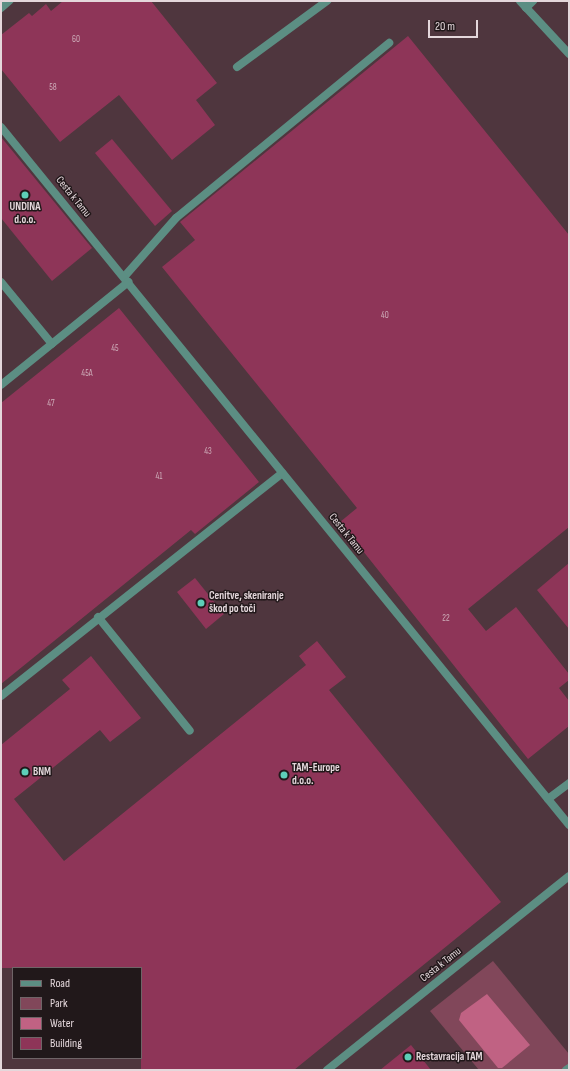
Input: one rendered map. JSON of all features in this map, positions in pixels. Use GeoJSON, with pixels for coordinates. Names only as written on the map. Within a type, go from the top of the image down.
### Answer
{"type":"FeatureCollection","features":[{"type":"Feature","properties":{"kind":"street"},"geometry":{"type":"LineString","coordinates":[[1,8],[9,1]]}},
{"type":"Feature","properties":{"kind":"street"},"geometry":{"type":"LineString","coordinates":[[237,67],[327,1]]}},
{"type":"Feature","properties":{"kind":"street"},"geometry":{"type":"LineString","coordinates":[[520,1],[569,54]]}},
{"type":"Feature","properties":{"kind":"street"},"geometry":{"type":"LineString","coordinates":[[526,8],[533,1]]}},
{"type":"Feature","properties":{"kind":"street"},"geometry":{"type":"LineString","coordinates":[[1,385],[52,344],[126,280],[176,218],[389,43]]}},
{"type":"Feature","properties":{"kind":"street","name":"Cesta k Tamu"},"geometry":{"type":"LineString","coordinates":[[1,127],[569,825]]}},
{"type":"Feature","properties":{"kind":"street"},"geometry":{"type":"LineString","coordinates":[[1,282],[52,344]]}},
{"type":"Feature","properties":{"kind":"street"},"geometry":{"type":"LineString","coordinates":[[1,696],[98,617],[282,473]]}},
{"type":"Feature","properties":{"kind":"street"},"geometry":{"type":"LineString","coordinates":[[98,617],[190,731]]}},
{"type":"Feature","properties":{"kind":"street"},"geometry":{"type":"LineString","coordinates":[[548,799],[569,783]]}},
{"type":"Feature","properties":{"kind":"street","name":"Cesta k Tamu"},"geometry":{"type":"LineString","coordinates":[[327,1070],[569,876]]}},
{"type":"Feature","properties":{"kind":"shaded area"},"geometry":{"type":"Polygon","coordinates":[[[1,1],[569,1],[569,1070],[1,1070],[1,1]]]}},
{"type":"Feature","properties":{"kind":"green space"},"geometry":{"type":"Polygon","coordinates":[[[493,961],[569,1054],[569,1070],[479,1070],[430,1011],[493,961]]]}},
{"type":"Feature","properties":{"kind":"water"},"geometry":{"type":"Polygon","coordinates":[[[487,994],[530,1045],[502,1068],[498,1068],[459,1020],[461,1013],[487,994]]]}},
{"type":"Feature","properties":{"kind":"building"},"geometry":{"type":"Polygon","coordinates":[[[63,1],[151,1],[217,83],[196,100],[215,125],[172,160],[119,95],[60,142],[1,69],[1,35],[29,13],[32,16],[46,4],[51,11],[63,1]]]}},
{"type":"Feature","properties":{"kind":"building"},"geometry":{"type":"Polygon","coordinates":[[[408,36],[569,235],[569,527],[468,609],[486,631],[516,607],[569,674],[569,680],[559,688],[569,701],[569,726],[528,759],[340,522],[357,508],[162,267],[195,240],[180,222],[408,36]]]}},
{"type":"Feature","properties":{"kind":"building","name":"UNDINA d.o.o."},"geometry":{"type":"Polygon","coordinates":[[[1,137],[92,248],[52,281],[1,218],[1,137]]]}},
{"type":"Feature","properties":{"kind":"building"},"geometry":{"type":"Polygon","coordinates":[[[112,139],[172,211],[155,226],[95,153],[112,139]]]}},
{"type":"Feature","properties":{"kind":"building"},"geometry":{"type":"Polygon","coordinates":[[[119,308],[259,482],[195,534],[191,530],[1,684],[1,403],[119,308]]]}},
{"type":"Feature","properties":{"kind":"building"},"geometry":{"type":"Polygon","coordinates":[[[569,563],[569,629],[537,590],[569,563]]]}},
{"type":"Feature","properties":{"kind":"building","name":"Cenitve, skeniranje škod po toči"},"geometry":{"type":"Polygon","coordinates":[[[195,578],[224,614],[206,629],[177,592],[195,578]]]}},
{"type":"Feature","properties":{"kind":"building","name":"TAM-Europe d.o.o."},"geometry":{"type":"Polygon","coordinates":[[[317,641],[346,677],[329,690],[501,902],[294,1070],[141,1070],[142,967],[1,968],[1,745],[70,689],[62,680],[91,656],[141,718],[110,742],[100,730],[14,799],[64,861],[306,665],[299,656],[317,641]]]}},
{"type":"Feature","properties":{"kind":"building","name":"Restavracija TAM"},"geometry":{"type":"Polygon","coordinates":[[[411,1045],[431,1070],[380,1070],[411,1045]]]}},
{"type":"Feature","properties":{"kind":"place","name":"UNDINA d.o.o."},"geometry":{"type":"Point","coordinates":[25,195]}},
{"type":"Feature","properties":{"kind":"place","name":"Cenitve, skeniranje škod po toči"},"geometry":{"type":"Point","coordinates":[201,603]}},
{"type":"Feature","properties":{"kind":"place","name":"BNM"},"geometry":{"type":"Point","coordinates":[25,772]}},
{"type":"Feature","properties":{"kind":"place","name":"TAM-Europe d.o.o."},"geometry":{"type":"Point","coordinates":[284,775]}},
{"type":"Feature","properties":{"kind":"place","name":"Restavracija TAM"},"geometry":{"type":"Point","coordinates":[408,1057]}}]}
